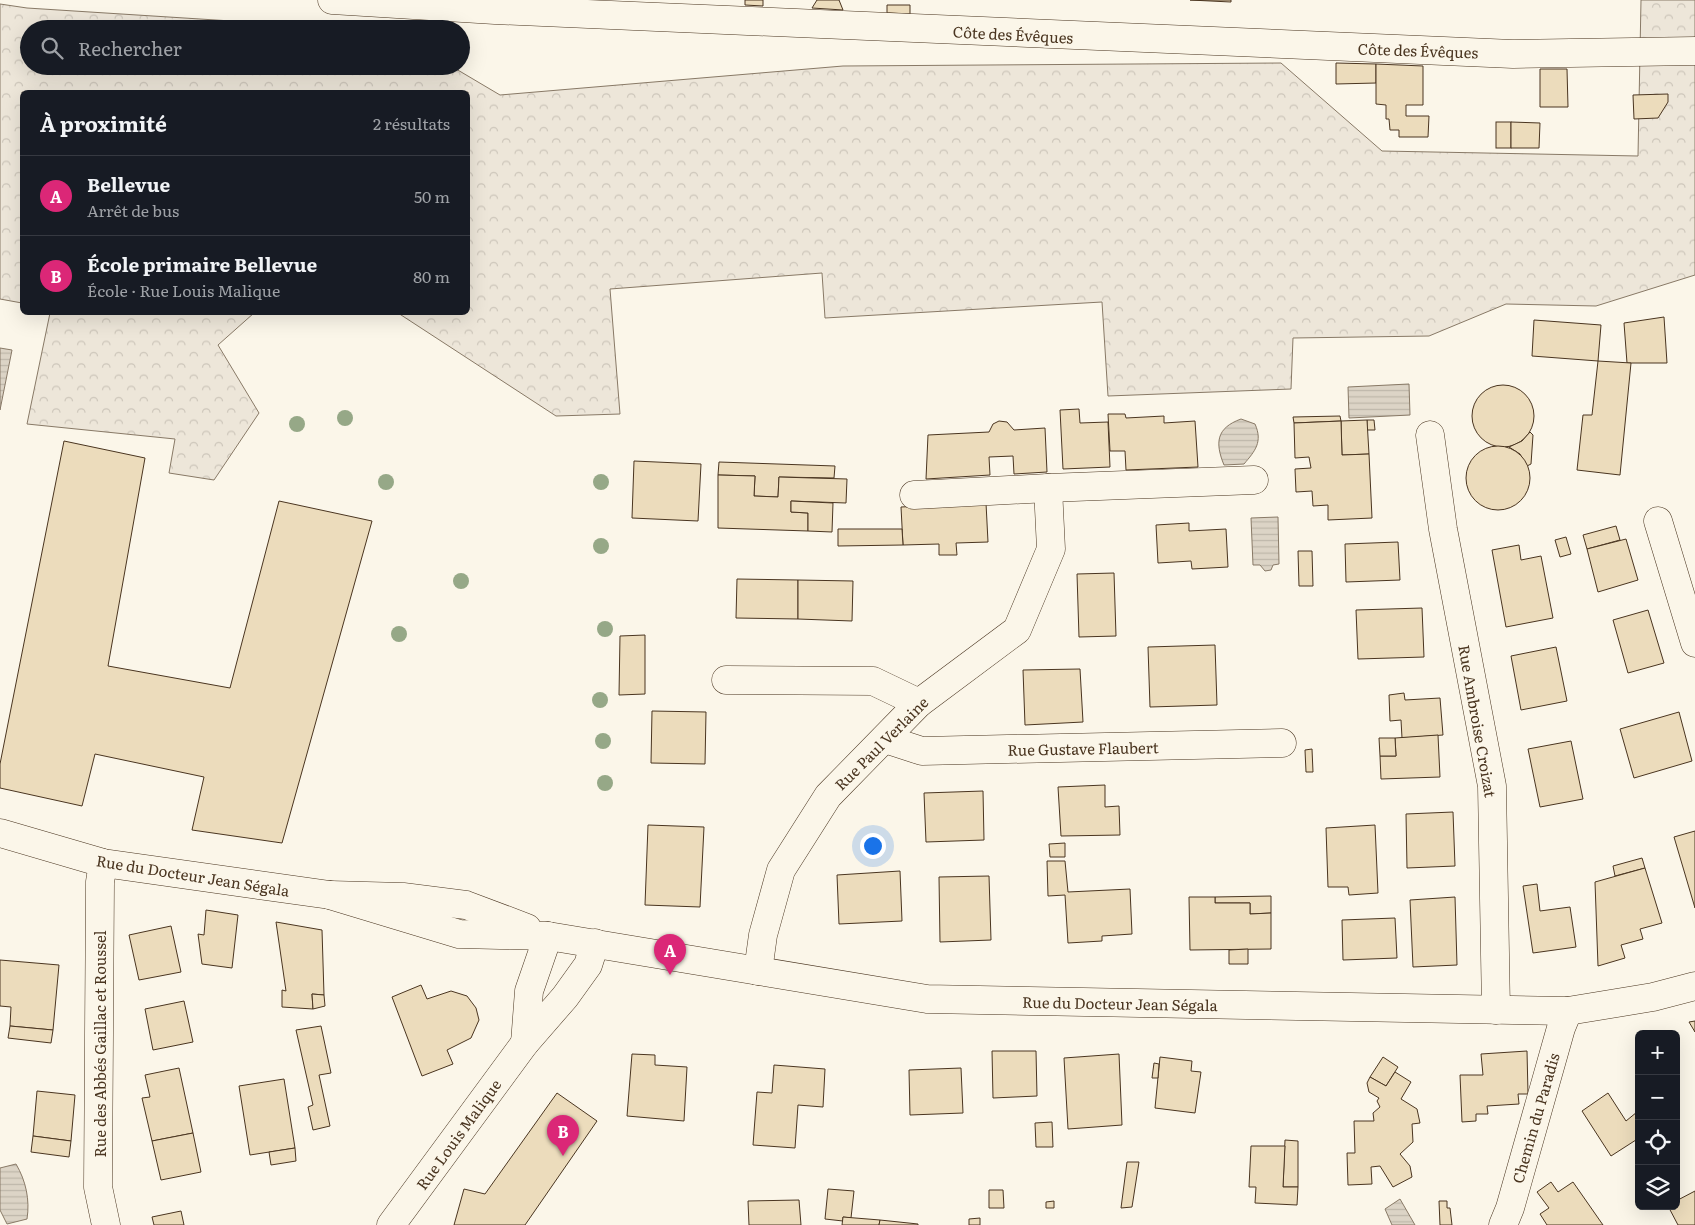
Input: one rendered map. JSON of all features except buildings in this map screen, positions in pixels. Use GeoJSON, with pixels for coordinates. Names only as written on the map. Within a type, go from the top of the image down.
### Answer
{"type":"FeatureCollection","features":[{"type":"Feature","properties":{"kind":"street","name":"Côte des Évêques"},"geometry":{"type":"LineString","coordinates":[[332,0],[563,13],[1513,54],[1695,51]]}},
{"type":"Feature","properties":{"kind":"street","name":"Rue Ambroise Croizat"},"geometry":{"type":"LineString","coordinates":[[1430,435],[1443,529],[1492,786],[1496,1010]]}},
{"type":"Feature","properties":{"kind":"street"},"geometry":{"type":"LineString","coordinates":[[914,495],[1254,480]]}},
{"type":"Feature","properties":{"kind":"street","name":"Rue Paul Verlaine"},"geometry":{"type":"LineString","coordinates":[[758,971],[763,935],[780,870],[828,796],[919,703],[1017,630],[1051,550],[1048,488]]}},
{"type":"Feature","properties":{"kind":"street"},"geometry":{"type":"LineString","coordinates":[[1658,521],[1695,643]]}},
{"type":"Feature","properties":{"kind":"street"},"geometry":{"type":"LineString","coordinates":[[726,680],[873,681],[919,703]]}},
{"type":"Feature","properties":{"kind":"street","name":"Rue Gustave Flaubert"},"geometry":{"type":"LineString","coordinates":[[885,739],[922,752],[1282,743]]}},
{"type":"Feature","properties":{"kind":"street","name":"Rue du Docteur Jean Ségala"},"geometry":{"type":"LineString","coordinates":[[0,833],[103,862],[330,895],[403,897],[466,905],[548,936],[927,999],[1568,1011],[1653,997],[1695,986]]}},
{"type":"Feature","properties":{"kind":"street","name":"Rue des Abbés Gaillac et Roussel"},"geometry":{"type":"LineString","coordinates":[[103,862],[100,882],[98,1187],[106,1225]]}},
{"type":"Feature","properties":{"kind":"street"},"geometry":{"type":"LineString","coordinates":[[525,1043],[529,991],[548,936]]}},
{"type":"Feature","properties":{"kind":"street","name":"Rue Louis Malique"},"geometry":{"type":"LineString","coordinates":[[391,1225],[525,1043],[565,997],[588,965],[595,943]]}},
{"type":"Feature","properties":{"kind":"street","name":"Chemin du Paradis"},"geometry":{"type":"LineString","coordinates":[[1503,1225],[1510,1208],[1561,1028],[1568,1011]]}},
{"type":"Feature","properties":{"kind":"green space"},"geometry":{"type":"Polygon","coordinates":[[[1641,0],[1695,0],[1695,275],[1596,306],[1506,304],[1429,336],[1293,338],[1291,389],[1108,396],[1102,302],[825,318],[822,273],[610,289],[620,414],[556,416],[401,315],[470,315],[470,90],[20,90],[20,303],[0,299],[0,4],[27,8],[216,20],[20,20],[20,75],[466,75],[500,95],[843,66],[1281,63],[1382,151],[1638,156],[1641,0]]]}},
{"type":"Feature","properties":{"kind":"green space"},"geometry":{"type":"Polygon","coordinates":[[[50,315],[252,315],[218,345],[259,413],[214,480],[169,473],[175,439],[27,424],[50,315]]]}},
{"type":"Feature","properties":{"kind":"shaded area"},"geometry":{"type":"Polygon","coordinates":[[[0,348],[12,350],[0,410],[0,348]]]}},
{"type":"Feature","properties":{"kind":"shaded area"},"geometry":{"type":"Polygon","coordinates":[[[1409,384],[1410,415],[1349,418],[1348,387],[1409,384]]]}},
{"type":"Feature","properties":{"kind":"shaded area"},"geometry":{"type":"Polygon","coordinates":[[[1241,419],[1255,424],[1258,436],[1257,446],[1244,464],[1224,465],[1219,450],[1220,437],[1227,427],[1241,419]]]}},
{"type":"Feature","properties":{"kind":"shaded area"},"geometry":{"type":"Polygon","coordinates":[[[1278,517],[1279,564],[1273,565],[1271,570],[1265,571],[1260,565],[1253,565],[1251,518],[1278,517]]]}},
{"type":"Feature","properties":{"kind":"shaded area"},"geometry":{"type":"Polygon","coordinates":[[[16,1164],[26,1191],[27,1219],[7,1224],[0,1210],[0,1168],[16,1164]]]}},
{"type":"Feature","properties":{"kind":"shaded area"},"geometry":{"type":"Polygon","coordinates":[[[1400,1199],[1415,1225],[1392,1225],[1385,1209],[1400,1199]]]}},
{"type":"Feature","properties":{"kind":"place","name":"Bellevue"},"geometry":{"type":"Point","coordinates":[670,975]}},
{"type":"Feature","properties":{"kind":"place","name":"École primaire Bellevue"},"geometry":{"type":"Point","coordinates":[563,1156]}}]}
